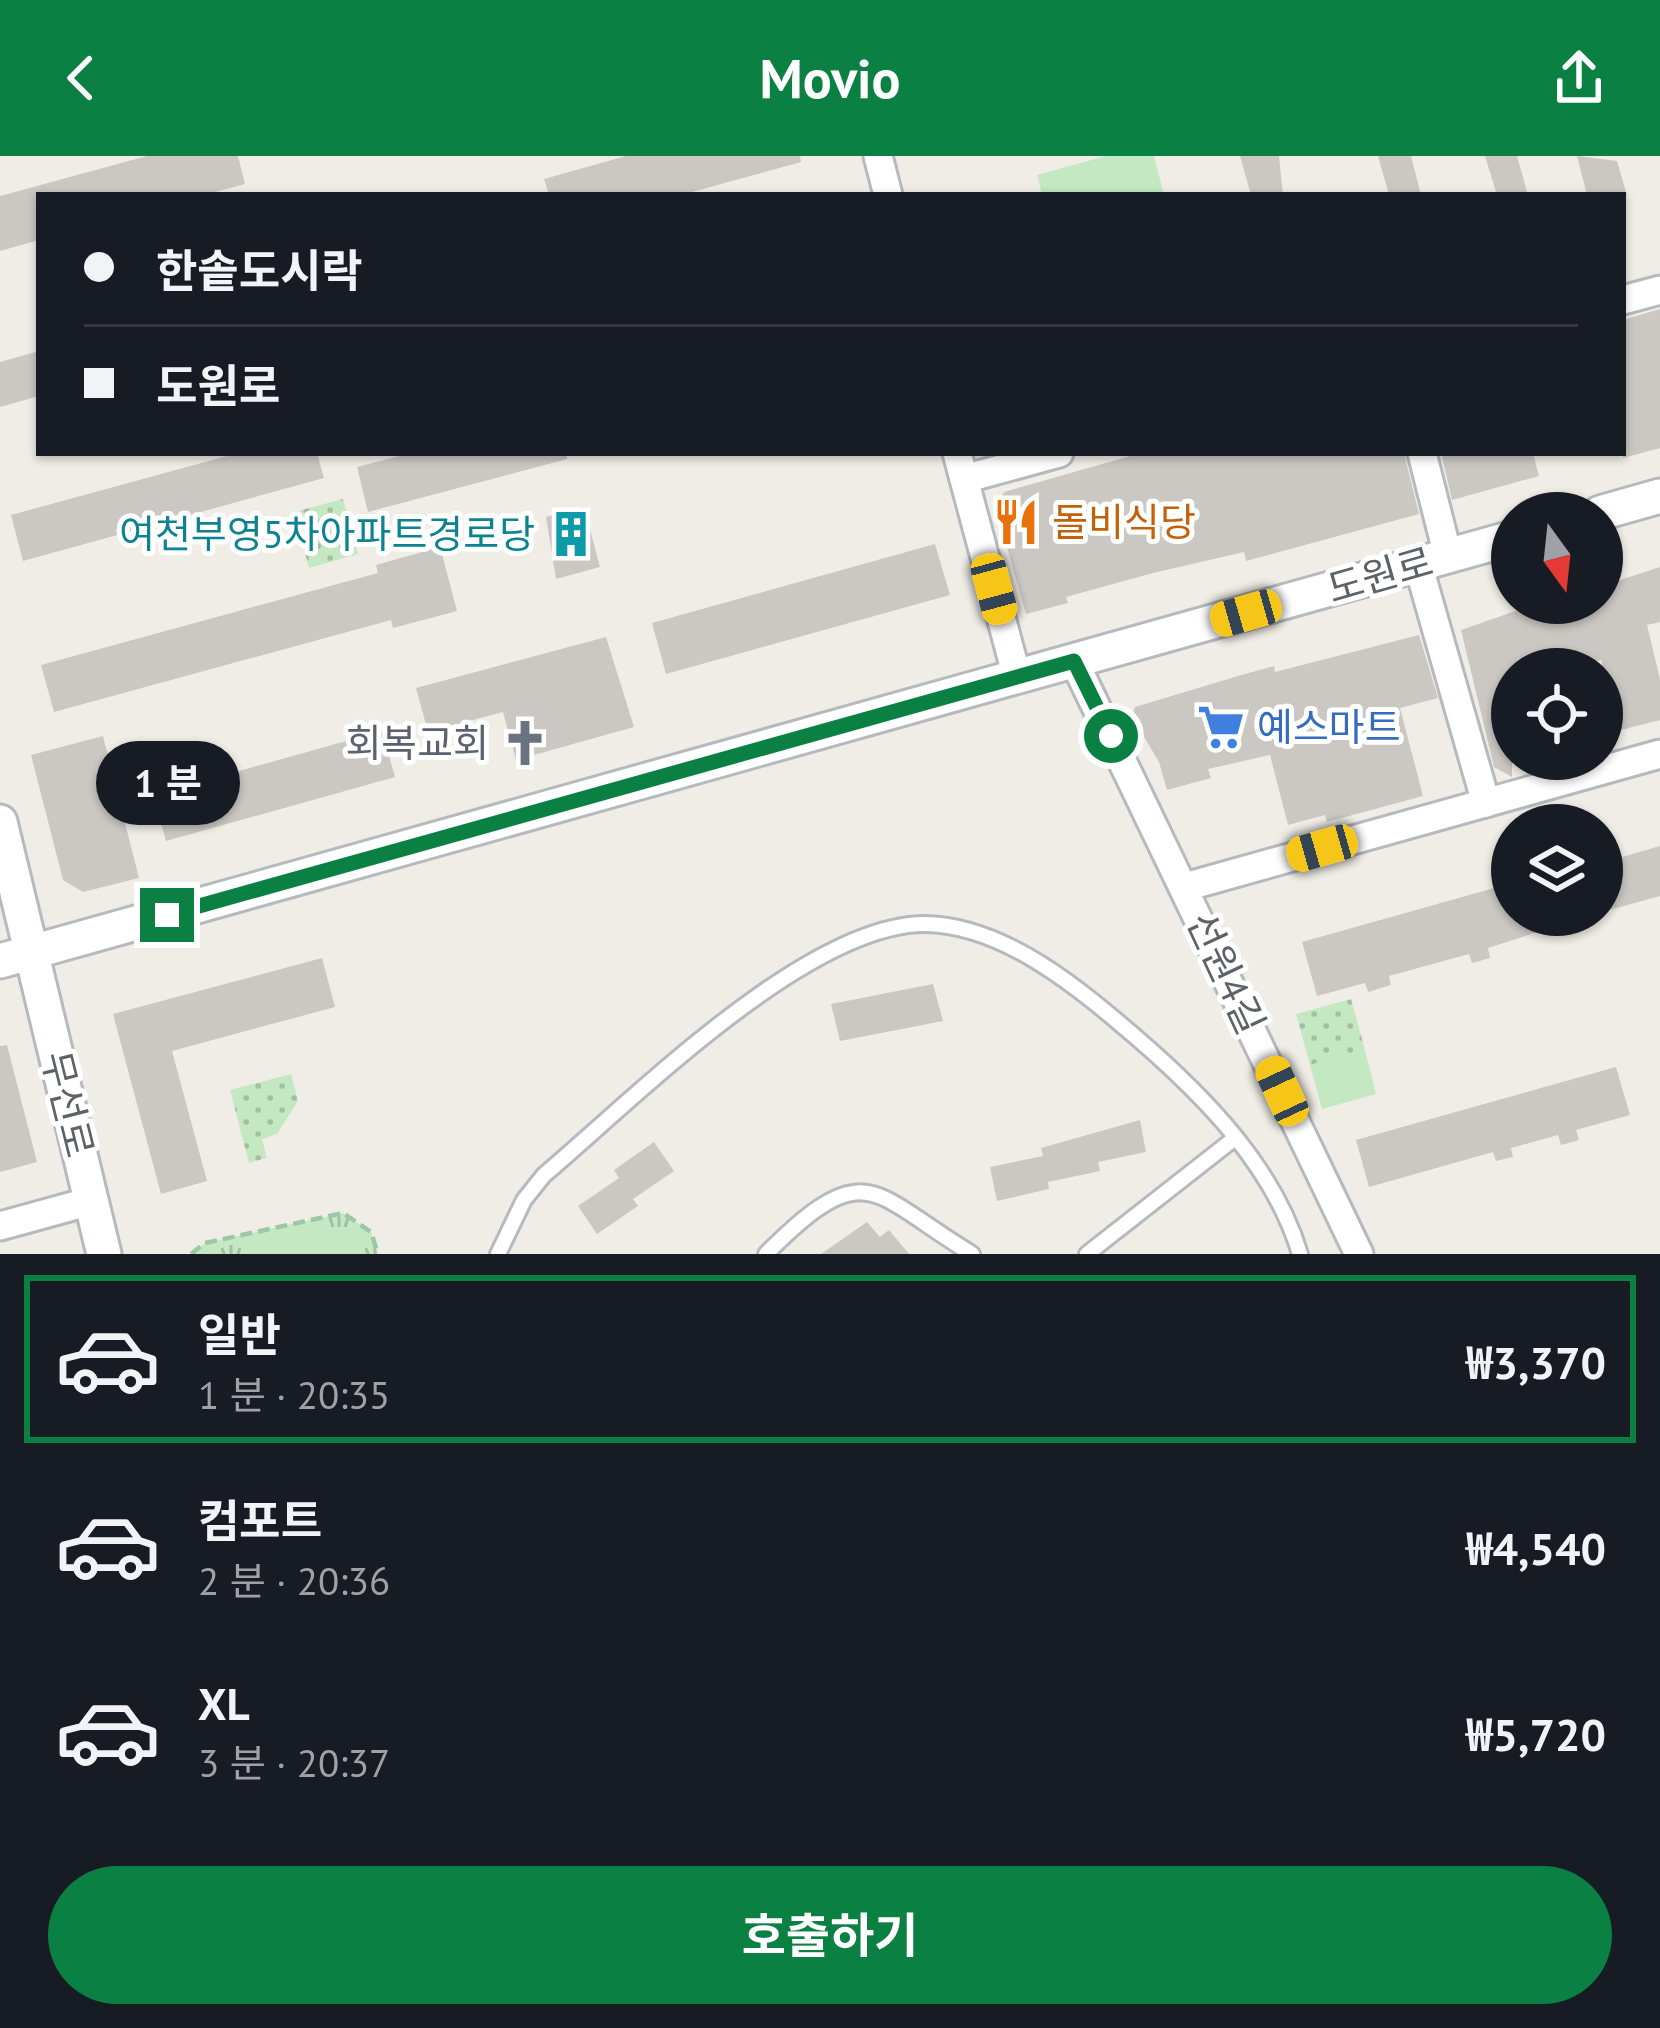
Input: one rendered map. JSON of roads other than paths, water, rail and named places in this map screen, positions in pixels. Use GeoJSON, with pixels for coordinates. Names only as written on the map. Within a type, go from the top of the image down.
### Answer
{"type":"FeatureCollection","features":[{"type":"Feature","properties":{"kind":"street"},"geometry":{"type":"LineString","coordinates":[[878,156],[887,192]]}},
{"type":"Feature","properties":{"kind":"street"},"geometry":{"type":"LineString","coordinates":[[1626,299],[1660,290]]}},
{"type":"Feature","properties":{"kind":"street"},"geometry":{"type":"LineString","coordinates":[[1017,677],[961,466],[1036,456]]}},
{"type":"Feature","properties":{"kind":"street"},"geometry":{"type":"LineString","coordinates":[[1422,456],[1433,560],[1486,803]]}},
{"type":"Feature","properties":{"kind":"street"},"geometry":{"type":"LineString","coordinates":[[1623,506],[1660,496]]}},
{"type":"Feature","properties":{"kind":"street","name":"도원로"},"geometry":{"type":"LineString","coordinates":[[16,957],[1491,544]]}},
{"type":"Feature","properties":{"kind":"street","name":"선원4길"},"geometry":{"type":"LineString","coordinates":[[1074,661],[1359,1254]]}},
{"type":"Feature","properties":{"kind":"street","name":"선원4길"},"geometry":{"type":"LineString","coordinates":[[1185,887],[1660,754]]}},
{"type":"Feature","properties":{"kind":"street","name":"무선로"},"geometry":{"type":"LineString","coordinates":[[0,822],[16,957],[104,1254]]}},
{"type":"Feature","properties":{"kind":"street"},"geometry":{"type":"LineString","coordinates":[[0,1226],[92,1201]]}},
{"type":"Feature","properties":{"kind":"lane"},"geometry":{"type":"LineString","coordinates":[[502,1252],[544,1175],[752,1000],[796,968],[848,940],[929,924],[985,937],[1047,970],[1156,1055],[1235,1138],[1276,1194],[1300,1254]]}},
{"type":"Feature","properties":{"kind":"lane"},"geometry":{"type":"LineString","coordinates":[[1087,1254],[1235,1138]]}},
{"type":"Feature","properties":{"kind":"lane"},"geometry":{"type":"LineString","coordinates":[[766,1254],[820,1205],[859,1192],[881,1195],[918,1214],[972,1254]]}},
{"type":"Feature","properties":{"kind":"place","name":"돌비식당"},"geometry":{"type":"Point","coordinates":[1016,522]}},
{"type":"Feature","properties":{"kind":"place","name":"여천부영5차아파트경로당"},"geometry":{"type":"Point","coordinates":[571,534]}},
{"type":"Feature","properties":{"kind":"place","name":"예스마트"},"geometry":{"type":"Point","coordinates":[1221,727]}},
{"type":"Feature","properties":{"kind":"place","name":"회복교회"},"geometry":{"type":"Point","coordinates":[525,743]}}]}
